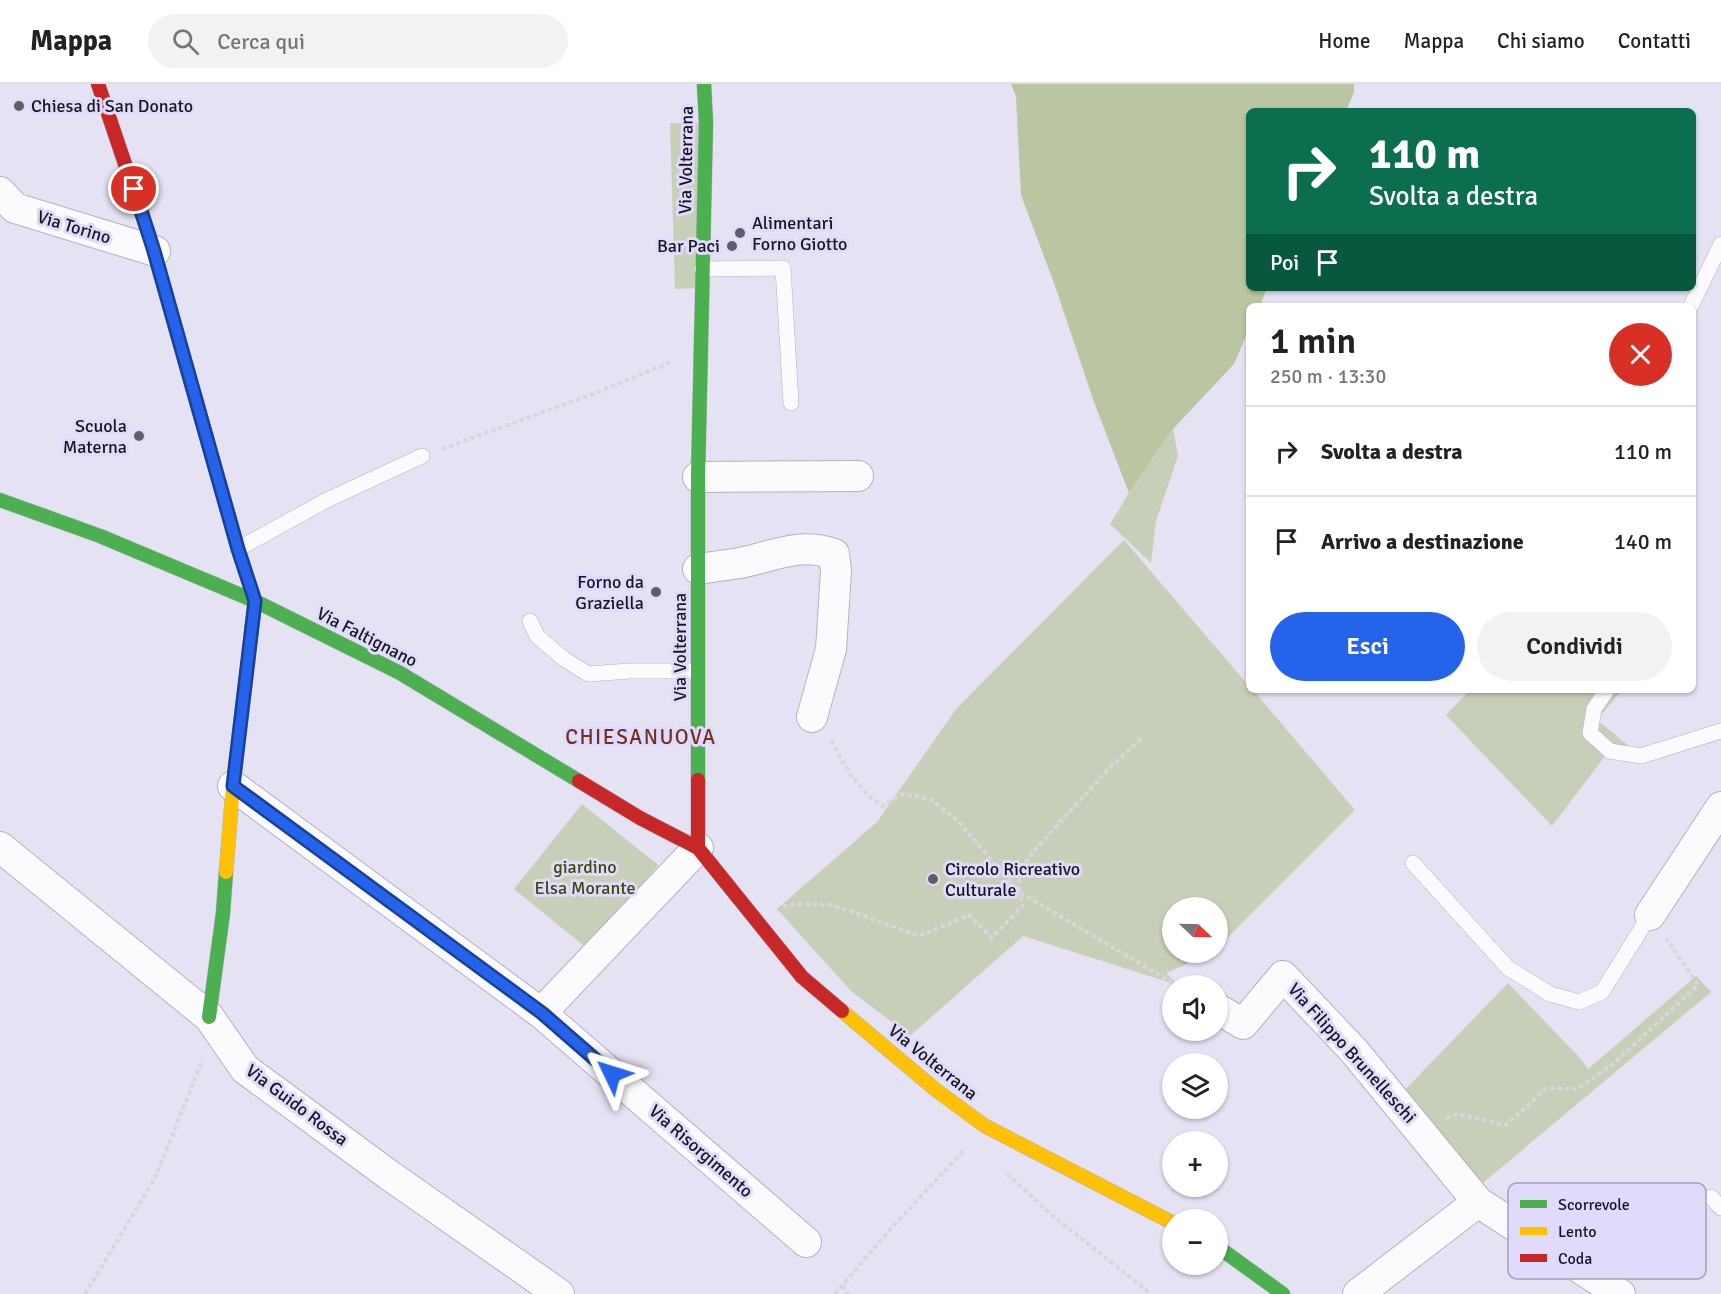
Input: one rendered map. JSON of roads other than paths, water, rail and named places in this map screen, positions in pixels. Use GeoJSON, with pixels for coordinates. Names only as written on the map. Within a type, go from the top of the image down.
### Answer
{"type":"FeatureCollection","features":[{"type":"Feature","properties":{"kind":"street"},"geometry":{"type":"LineString","coordinates":[[98,84],[154,251],[238,549],[255,601],[233,786],[224,913],[209,1017]]}},
{"type":"Feature","properties":{"kind":"street","name":"Via Volterrana"},"geometry":{"type":"LineString","coordinates":[[704,84],[706,123],[698,477],[698,848],[802,977],[936,1090],[985,1126],[1162,1217]]}},
{"type":"Feature","properties":{"kind":"street","name":"Via Torino"},"geometry":{"type":"LineString","coordinates":[[0,192],[15,208],[154,251]]}},
{"type":"Feature","properties":{"kind":"street"},"geometry":{"type":"LineString","coordinates":[[698,477],[858,476]]}},
{"type":"Feature","properties":{"kind":"street","name":"Via Faltignano"},"geometry":{"type":"LineString","coordinates":[[0,500],[100,536],[255,601],[400,673],[640,818],[698,848]]}},
{"type":"Feature","properties":{"kind":"street"},"geometry":{"type":"LineString","coordinates":[[698,570],[783,551],[817,549],[834,554],[836,571],[831,649],[812,717]]}},
{"type":"Feature","properties":{"kind":"street","name":"Via Risorgimento"},"geometry":{"type":"LineString","coordinates":[[233,786],[542,1013],[806,1242]]}},
{"type":"Feature","properties":{"kind":"street"},"geometry":{"type":"LineString","coordinates":[[1650,915],[1721,807]]}},
{"type":"Feature","properties":{"kind":"street","name":"Via Guido Rossa"},"geometry":{"type":"LineString","coordinates":[[0,848],[209,1017],[245,1069],[389,1175],[559,1294]]}},
{"type":"Feature","properties":{"kind":"street"},"geometry":{"type":"LineString","coordinates":[[542,1013],[698,848]]}},
{"type":"Feature","properties":{"kind":"street","name":"Via Filippo Brunelleschi"},"geometry":{"type":"LineString","coordinates":[[1228,1015],[1243,1024],[1283,976],[1354,1051],[1478,1202],[1508,1221]]}},
{"type":"Feature","properties":{"kind":"street"},"geometry":{"type":"LineString","coordinates":[[1358,1294],[1478,1202]]}},
{"type":"Feature","properties":{"kind":"street"},"geometry":{"type":"LineString","coordinates":[[1228,1254],[1283,1294]]}},
{"type":"Feature","properties":{"kind":"street","name":"Via Filippo Brunelleschi"},"geometry":{"type":"LineString","coordinates":[[1597,1279],[1620,1294]]}},
{"type":"Feature","properties":{"kind":"lane"},"geometry":{"type":"LineString","coordinates":[[1692,303],[1721,244]]}},
{"type":"Feature","properties":{"kind":"lane"},"geometry":{"type":"LineString","coordinates":[[702,269],[783,268],[791,403]]}},
{"type":"Feature","properties":{"kind":"lane"},"geometry":{"type":"LineString","coordinates":[[238,549],[325,501],[422,456]]}},
{"type":"Feature","properties":{"kind":"lane"},"geometry":{"type":"LineString","coordinates":[[530,621],[537,636],[564,659],[588,674],[630,671],[698,671]]}},
{"type":"Feature","properties":{"kind":"lane"},"geometry":{"type":"LineString","coordinates":[[1605,693],[1594,709],[1590,734],[1610,750],[1641,756],[1721,731]]}},
{"type":"Feature","properties":{"kind":"lane"},"geometry":{"type":"LineString","coordinates":[[1413,864],[1508,968],[1550,994],[1579,1002],[1602,992],[1650,915]]}},
{"type":"Feature","properties":{"kind":"place","name":"Chiesa di San Donato"},"geometry":{"type":"Point","coordinates":[19,106]}},
{"type":"Feature","properties":{"kind":"place","name":"Alimentari Forno Giotto"},"geometry":{"type":"Point","coordinates":[740,233]}},
{"type":"Feature","properties":{"kind":"place","name":"Bar Paci"},"geometry":{"type":"Point","coordinates":[732,246]}},
{"type":"Feature","properties":{"kind":"place","name":"Scuola Materna"},"geometry":{"type":"Point","coordinates":[139,436]}},
{"type":"Feature","properties":{"kind":"place","name":"Forno da Graziella"},"geometry":{"type":"Point","coordinates":[656,592]}},
{"type":"Feature","properties":{"kind":"place","name":"Circolo Ricreativo Culturale"},"geometry":{"type":"Point","coordinates":[933,879]}},
{"type":"Feature","properties":{"kind":"district","name":"CHIESANUOVA"},"geometry":{"type":"Point","coordinates":[641,737]}},
{"type":"Feature","properties":{"kind":"park label","name":"giardino Elsa Morante"},"geometry":{"type":"Point","coordinates":[585,877]}}]}
